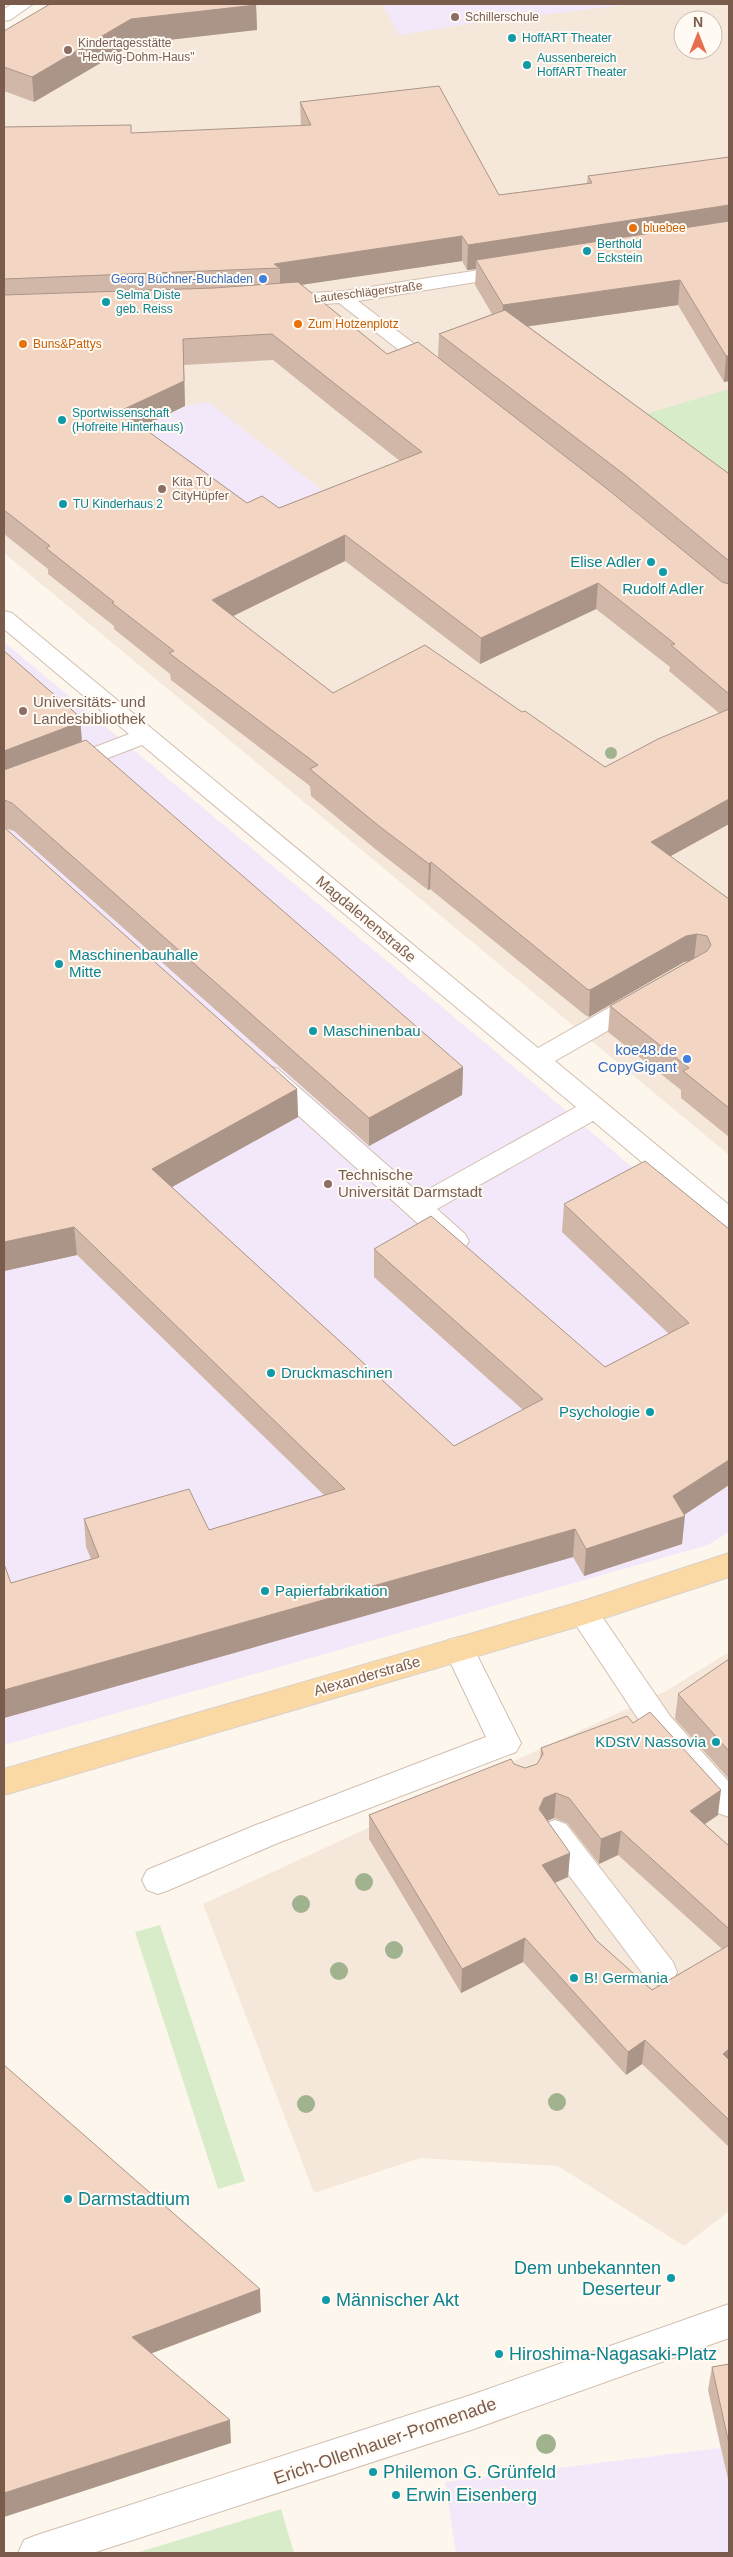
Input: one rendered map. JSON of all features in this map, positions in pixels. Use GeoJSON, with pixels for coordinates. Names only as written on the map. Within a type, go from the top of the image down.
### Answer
{"type":"FeatureCollection","features":[{"type":"Feature","properties":{"kind":"main road","name":"Alexanderstraße"},"geometry":{"type":"LineString","coordinates":[[4,1782],[584,1613],[729,1565]]}},
{"type":"Feature","properties":{"kind":"street","name":"Lauteschlägerstraße"},"geometry":{"type":"LineString","coordinates":[[265,302],[344,297],[530,269]]}},
{"type":"Feature","properties":{"kind":"street"},"geometry":{"type":"LineString","coordinates":[[344,297],[351,305],[452,382]]}},
{"type":"Feature","properties":{"kind":"street","name":"Magdalenenstraße"},"geometry":{"type":"LineString","coordinates":[[4,618],[729,1220]]}},
{"type":"Feature","properties":{"kind":"street"},"geometry":{"type":"LineString","coordinates":[[4,791],[144,736]]}},
{"type":"Feature","properties":{"kind":"street"},"geometry":{"type":"LineString","coordinates":[[537,1060],[661,989]]}},
{"type":"Feature","properties":{"kind":"street"},"geometry":{"type":"LineString","coordinates":[[255,1062],[474,1258]]}},
{"type":"Feature","properties":{"kind":"street"},"geometry":{"type":"LineString","coordinates":[[417,1208],[575,1118],[596,1109]]}},
{"type":"Feature","properties":{"kind":"street"},"geometry":{"type":"LineString","coordinates":[[584,1613],[659,1725],[729,1804]]}},
{"type":"Feature","properties":{"kind":"street"},"geometry":{"type":"LineString","coordinates":[[158,1880],[267,1834],[512,1757],[459,1649]]}},
{"type":"Feature","properties":{"kind":"street"},"geometry":{"type":"LineString","coordinates":[[554,1833],[661,1972]]}},
{"type":"Feature","properties":{"kind":"street","name":"Erich-Ollenhauer-Promenade"},"geometry":{"type":"LineString","coordinates":[[37,2553],[330,2460],[639,2355],[729,2321]]}},
{"type":"Feature","properties":{"kind":"shaded area"},"geometry":{"type":"Polygon","coordinates":[[[58,4],[729,4],[729,1155],[4,553],[4,42],[58,4]]]}},
{"type":"Feature","properties":{"kind":"shaded area","name":"Schillerschule"},"geometry":{"type":"Polygon","coordinates":[[[382,4],[634,4],[475,23],[399,35],[382,4]]]}},
{"type":"Feature","properties":{"kind":"shaded area","name":"Kita TU CityHüpfer"},"geometry":{"type":"Polygon","coordinates":[[[208,402],[322,490],[245,527],[49,561],[22,549],[4,534],[4,488],[79,456],[185,406],[208,402]]]}},
{"type":"Feature","properties":{"kind":"shaded area","name":"Technische Universität Darmstadt"},"geometry":{"type":"Polygon","coordinates":[[[4,642],[575,1118],[729,1251],[729,1532],[708,1545],[4,1745],[4,642]]]}},
{"type":"Feature","properties":{"kind":"shaded area"},"geometry":{"type":"Polygon","coordinates":[[[729,1652],[729,2211],[684,2246],[558,2166],[420,2158],[314,2193],[203,1904],[666,1691],[729,1652]]]}},
{"type":"Feature","properties":{"kind":"shaded area"},"geometry":{"type":"Polygon","coordinates":[[[729,2387],[729,2553],[456,2553],[445,2482],[720,2448],[708,2390],[729,2387]]]}},
{"type":"Feature","properties":{"kind":"green space"},"geometry":{"type":"Polygon","coordinates":[[[729,389],[729,470],[714,475],[643,415],[729,389]]]}},
{"type":"Feature","properties":{"kind":"green space"},"geometry":{"type":"Polygon","coordinates":[[[160,1925],[245,2181],[218,2189],[135,1932],[160,1925]]]}},
{"type":"Feature","properties":{"kind":"green space"},"geometry":{"type":"Polygon","coordinates":[[[281,2509],[294,2553],[136,2553],[281,2509]]]}},
{"type":"Feature","properties":{"kind":"building"},"geometry":{"type":"Polygon","coordinates":[[[50,4],[256,5],[131,19],[32,77],[4,67],[4,31],[50,4]]]}},
{"type":"Feature","properties":{"kind":"building"},"geometry":{"type":"Polygon","coordinates":[[[439,86],[499,195],[592,183],[588,176],[729,157],[729,205],[468,245],[462,236],[274,264],[280,268],[4,279],[4,127],[131,125],[131,133],[311,125],[300,102],[439,86]]]}},
{"type":"Feature","properties":{"kind":"building"},"geometry":{"type":"Polygon","coordinates":[[[729,221],[729,356],[726,356],[680,280],[503,305],[476,260],[729,221]]]}},
{"type":"Feature","properties":{"kind":"building"},"geometry":{"type":"Polygon","coordinates":[[[298,282],[387,354],[418,342],[606,488],[722,582],[729,584],[729,694],[671,645],[675,644],[598,583],[481,638],[345,535],[212,600],[333,693],[425,645],[605,767],[658,739],[729,709],[729,799],[651,842],[729,899],[729,1108],[683,1071],[689,1068],[610,1006],[707,951],[711,945],[707,936],[697,934],[686,936],[590,990],[587,989],[431,862],[429,864],[379,826],[310,769],[318,765],[169,653],[174,651],[112,603],[114,602],[46,548],[50,546],[4,510],[4,295],[214,288],[298,282]],[[272,334],[183,339],[184,381],[120,411],[247,503],[262,496],[279,508],[422,452],[272,334]]]}},
{"type":"Feature","properties":{"kind":"building"},"geometry":{"type":"Polygon","coordinates":[[[505,310],[729,473],[729,561],[625,475],[439,334],[505,310]]]}},
{"type":"Feature","properties":{"kind":"building"},"geometry":{"type":"Polygon","coordinates":[[[4,651],[80,717],[67,723],[70,726],[4,751],[4,651]]]}},
{"type":"Feature","properties":{"kind":"building","name":"Maschinenbau"},"geometry":{"type":"Polygon","coordinates":[[[86,740],[463,1067],[369,1118],[12,803],[4,800],[4,770],[86,740]]]}},
{"type":"Feature","properties":{"kind":"building"},"geometry":{"type":"Polygon","coordinates":[[[4,827],[297,1089],[152,1169],[454,1446],[543,1399],[374,1249],[431,1216],[605,1367],[689,1323],[564,1204],[645,1161],[729,1229],[729,1460],[673,1496],[685,1516],[586,1549],[575,1529],[4,1690],[4,1564],[11,1583],[99,1557],[84,1519],[189,1489],[209,1530],[345,1489],[74,1227],[4,1242],[4,827]]]}},
{"type":"Feature","properties":{"kind":"building"},"geometry":{"type":"Polygon","coordinates":[[[729,1659],[729,1751],[678,1694],[729,1659]]]}},
{"type":"Feature","properties":{"kind":"building"},"geometry":{"type":"Polygon","coordinates":[[[650,1712],[721,1790],[690,1811],[729,1846],[729,1929],[621,1831],[601,1839],[569,1798],[556,1793],[544,1798],[539,1809],[570,1853],[542,1865],[596,1940],[652,1990],[729,1945],[729,2049],[723,2054],[729,2060],[729,2120],[645,2040],[628,2052],[525,1938],[462,1969],[369,1815],[511,1759],[514,1764],[525,1768],[537,1764],[543,1754],[541,1748],[627,1716],[633,1723],[650,1712]]]}},
{"type":"Feature","properties":{"kind":"building","name":"Darmstadtium"},"geometry":{"type":"Polygon","coordinates":[[[4,2065],[260,2289],[132,2337],[230,2420],[4,2493],[4,2065]]]}},
{"type":"Feature","properties":{"kind":"building"},"geometry":{"type":"Polygon","coordinates":[[[729,2364],[729,2444],[712,2367],[729,2364]]]}},
{"type":"Feature","properties":{"kind":"place","name":"Schillerschule"},"geometry":{"type":"Point","coordinates":[455,17]}},
{"type":"Feature","properties":{"kind":"place","name":"HoffART Theater"},"geometry":{"type":"Point","coordinates":[512,38]}},
{"type":"Feature","properties":{"kind":"place","name":"Kindertagesstätte \"Hedwig-Dohm-Haus\""},"geometry":{"type":"Point","coordinates":[68,50]}},
{"type":"Feature","properties":{"kind":"place","name":"Aussenbereich HoffART Theater"},"geometry":{"type":"Point","coordinates":[527,65]}},
{"type":"Feature","properties":{"kind":"place","name":"bluebee"},"geometry":{"type":"Point","coordinates":[633,228]}},
{"type":"Feature","properties":{"kind":"place","name":"Berthold Eckstein"},"geometry":{"type":"Point","coordinates":[587,251]}},
{"type":"Feature","properties":{"kind":"place","name":"Georg Büchner-Buchladen"},"geometry":{"type":"Point","coordinates":[263,279]}},
{"type":"Feature","properties":{"kind":"place","name":"Selma Diste geb. Reiss"},"geometry":{"type":"Point","coordinates":[106,302]}},
{"type":"Feature","properties":{"kind":"place","name":"Zum Hotzenplotz"},"geometry":{"type":"Point","coordinates":[298,324]}},
{"type":"Feature","properties":{"kind":"place","name":"Buns&Pattys"},"geometry":{"type":"Point","coordinates":[23,344]}},
{"type":"Feature","properties":{"kind":"place","name":"Sportwissenschaft (Hofreite Hinterhaus)"},"geometry":{"type":"Point","coordinates":[62,420]}},
{"type":"Feature","properties":{"kind":"place","name":"Kita TU CityHüpfer"},"geometry":{"type":"Point","coordinates":[162,489]}},
{"type":"Feature","properties":{"kind":"place","name":"TU Kinderhaus 2"},"geometry":{"type":"Point","coordinates":[63,504]}},
{"type":"Feature","properties":{"kind":"place","name":"Elise Adler"},"geometry":{"type":"Point","coordinates":[651,562]}},
{"type":"Feature","properties":{"kind":"place","name":"Rudolf Adler"},"geometry":{"type":"Point","coordinates":[663,572]}},
{"type":"Feature","properties":{"kind":"place","name":"Universitäts- und Landesbibliothek"},"geometry":{"type":"Point","coordinates":[23,711]}},
{"type":"Feature","properties":{"kind":"place","name":"Maschinenbauhalle Mitte"},"geometry":{"type":"Point","coordinates":[59,964]}},
{"type":"Feature","properties":{"kind":"place","name":"Maschinenbau"},"geometry":{"type":"Point","coordinates":[313,1031]}},
{"type":"Feature","properties":{"kind":"place","name":"koe48.de CopyGigant"},"geometry":{"type":"Point","coordinates":[687,1059]}},
{"type":"Feature","properties":{"kind":"place","name":"Technische Universität Darmstadt"},"geometry":{"type":"Point","coordinates":[328,1184]}},
{"type":"Feature","properties":{"kind":"place","name":"Druckmaschinen"},"geometry":{"type":"Point","coordinates":[271,1373]}},
{"type":"Feature","properties":{"kind":"place","name":"Psychologie"},"geometry":{"type":"Point","coordinates":[650,1412]}},
{"type":"Feature","properties":{"kind":"place","name":"Papierfabrikation"},"geometry":{"type":"Point","coordinates":[265,1591]}},
{"type":"Feature","properties":{"kind":"place","name":"KDStV Nassovia"},"geometry":{"type":"Point","coordinates":[716,1742]}},
{"type":"Feature","properties":{"kind":"place","name":"B! Germania"},"geometry":{"type":"Point","coordinates":[574,1978]}},
{"type":"Feature","properties":{"kind":"place","name":"Darmstadtium"},"geometry":{"type":"Point","coordinates":[68,2199]}},
{"type":"Feature","properties":{"kind":"place","name":"Dem unbekannten Deserteur"},"geometry":{"type":"Point","coordinates":[671,2278]}},
{"type":"Feature","properties":{"kind":"place","name":"Männischer Akt"},"geometry":{"type":"Point","coordinates":[326,2300]}},
{"type":"Feature","properties":{"kind":"place","name":"Hiroshima-Nagasaki-Platz"},"geometry":{"type":"Point","coordinates":[499,2354]}},
{"type":"Feature","properties":{"kind":"place","name":"Philemon G. Grünfeld"},"geometry":{"type":"Point","coordinates":[373,2472]}},
{"type":"Feature","properties":{"kind":"place","name":"Erwin Eisenberg"},"geometry":{"type":"Point","coordinates":[396,2495]}}]}
